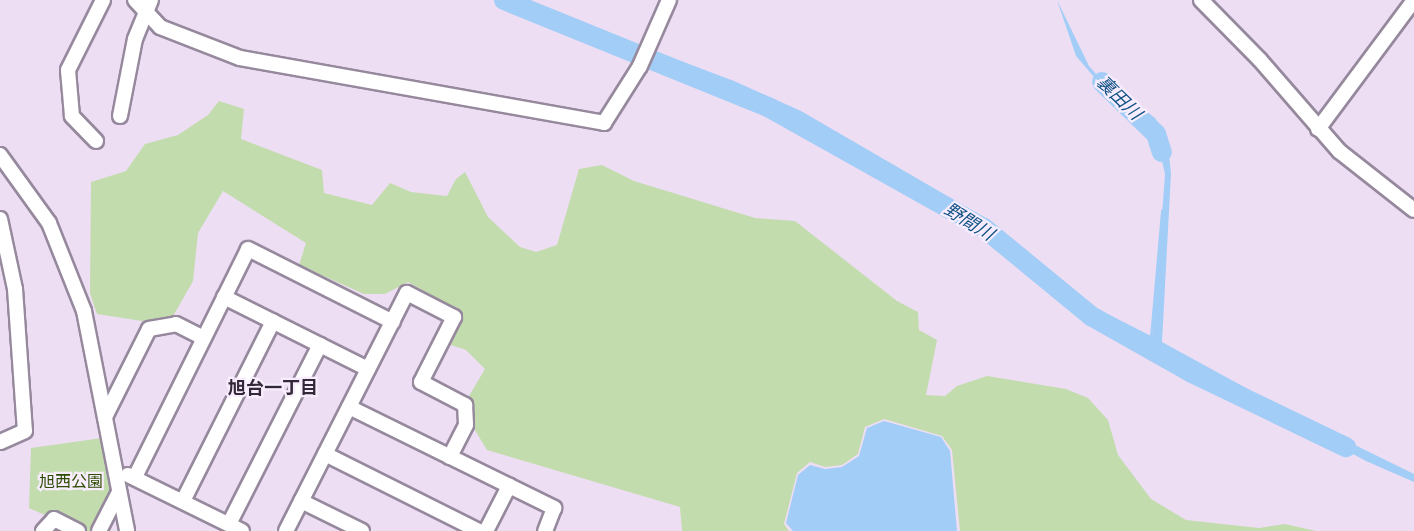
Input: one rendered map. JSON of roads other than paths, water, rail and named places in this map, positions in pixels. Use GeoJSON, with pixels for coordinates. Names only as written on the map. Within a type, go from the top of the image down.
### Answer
{"type":"FeatureCollection","features":[{"type":"Feature","properties":{"kind":"street"},"geometry":{"type":"LineString","coordinates":[[96,141],[72,116],[68,70],[104,0]]}},
{"type":"Feature","properties":{"kind":"street"},"geometry":{"type":"LineString","coordinates":[[135,0],[149,7],[173,34],[240,58],[604,123],[640,66],[669,0]]}},
{"type":"Feature","properties":{"kind":"street"},"geometry":{"type":"LineString","coordinates":[[1201,0],[1260,60],[1339,151],[1414,210]]}},
{"type":"Feature","properties":{"kind":"street"},"geometry":{"type":"LineString","coordinates":[[120,116],[133,48],[149,7]]}},
{"type":"Feature","properties":{"kind":"street"},"geometry":{"type":"LineString","coordinates":[[1318,129],[1411,10]]}},
{"type":"Feature","properties":{"kind":"street"},"geometry":{"type":"LineString","coordinates":[[0,155],[49,223],[65,255],[84,310],[127,531]]}},
{"type":"Feature","properties":{"kind":"street"},"geometry":{"type":"LineString","coordinates":[[0,219],[25,431],[0,442]]}},
{"type":"Feature","properties":{"kind":"street"},"geometry":{"type":"LineString","coordinates":[[135,477],[248,249],[393,322]]}},
{"type":"Feature","properties":{"kind":"street"},"geometry":{"type":"LineString","coordinates":[[286,531],[407,293],[454,317],[421,382],[465,405],[466,425],[450,457]]}},
{"type":"Feature","properties":{"kind":"street"},"geometry":{"type":"LineString","coordinates":[[224,297],[368,369]]}},
{"type":"Feature","properties":{"kind":"street"},"geometry":{"type":"LineString","coordinates":[[183,501],[273,321]]}},
{"type":"Feature","properties":{"kind":"street"},"geometry":{"type":"LineString","coordinates":[[105,417],[149,329],[176,324],[204,339]]}},
{"type":"Feature","properties":{"kind":"street"},"geometry":{"type":"LineString","coordinates":[[229,524],[320,345]]}},
{"type":"Feature","properties":{"kind":"street"},"geometry":{"type":"LineString","coordinates":[[349,407],[554,508],[545,531]]}},
{"type":"Feature","properties":{"kind":"street"},"geometry":{"type":"LineString","coordinates":[[325,454],[479,531]]}},
{"type":"Feature","properties":{"kind":"street"},"geometry":{"type":"LineString","coordinates":[[114,470],[135,477],[242,531]]}},
{"type":"Feature","properties":{"kind":"street"},"geometry":{"type":"LineString","coordinates":[[486,531],[509,486]]}},
{"type":"Feature","properties":{"kind":"street"},"geometry":{"type":"LineString","coordinates":[[115,531],[100,528],[119,492]]}},
{"type":"Feature","properties":{"kind":"street"},"geometry":{"type":"LineString","coordinates":[[301,501],[362,531]]}},
{"type":"Feature","properties":{"kind":"street"},"geometry":{"type":"LineString","coordinates":[[43,531],[54,519],[78,531]]}},
{"type":"Feature","properties":{"kind":"water","name":"野間川"},"geometry":{"type":"Polygon","coordinates":[[[494,0],[524,2],[734,81],[801,111],[980,215],[1096,308],[1153,337],[1165,174],[1159,148],[1148,124],[1107,92],[1076,56],[1057,0],[1089,66],[1104,83],[1155,118],[1167,137],[1171,173],[1162,342],[1306,421],[1414,474],[1414,482],[1366,461],[1092,313],[984,225],[828,132],[722,83],[547,16],[494,0]]]}},
{"type":"Feature","properties":{"kind":"water"},"geometry":{"type":"Polygon","coordinates":[[[884,421],[941,437],[950,451],[957,531],[793,531],[786,523],[798,475],[810,465],[825,469],[842,467],[859,456],[867,428],[884,421]]]}},
{"type":"Feature","properties":{"kind":"waterway","name":"野間川"},"geometry":{"type":"LineString","coordinates":[[504,0],[768,107],[984,228],[1091,316],[1192,373],[1346,447]]}},
{"type":"Feature","properties":{"kind":"waterway","name":"裏田川"},"geometry":{"type":"LineString","coordinates":[[1102,82],[1156,134],[1162,152]]}},
{"type":"Feature","properties":{"kind":"waterway"},"geometry":{"type":"LineString","coordinates":[[1151,337],[1162,210]]}},
{"type":"Feature","properties":{"kind":"district","name":"旭台一丁目"},"geometry":{"type":"Point","coordinates":[273,388]}},
{"type":"Feature","properties":{"kind":"park label","name":"旭西公園"},"geometry":{"type":"Point","coordinates":[71,482]}}]}
